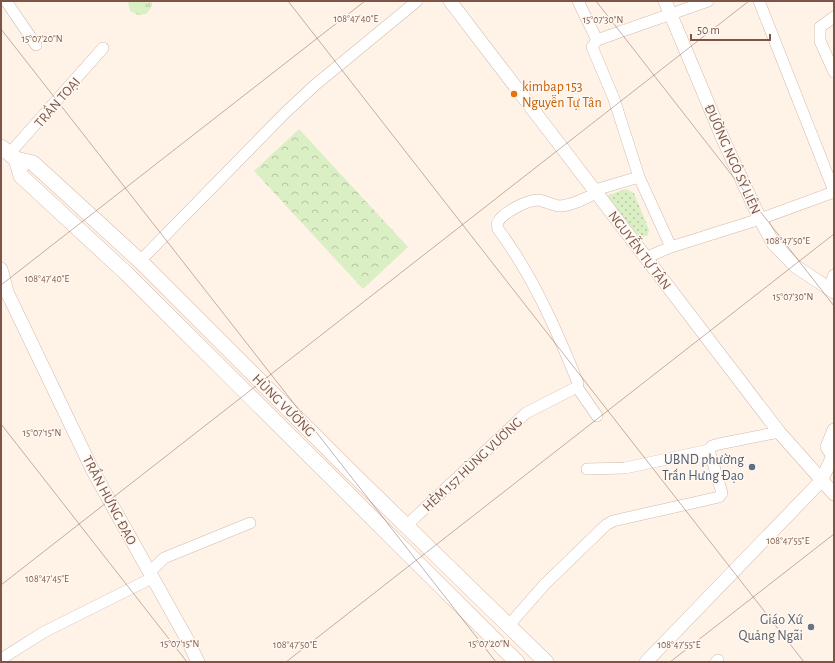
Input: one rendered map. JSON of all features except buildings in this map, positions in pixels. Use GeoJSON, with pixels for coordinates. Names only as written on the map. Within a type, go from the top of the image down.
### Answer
{"type":"FeatureCollection","features":[{"type":"Feature","properties":{"kind":"main road","name":"HÙNG VƯƠNG"},"geometry":{"type":"LineString","coordinates":[[9,154],[33,163],[140,261],[393,513],[546,662]]}},
{"type":"Feature","properties":{"kind":"main road","name":"HÙNG VƯƠNG"},"geometry":{"type":"LineString","coordinates":[[9,154],[21,176],[127,274],[517,662]]}},
{"type":"Feature","properties":{"kind":"main road"},"geometry":{"type":"LineString","coordinates":[[84,234],[97,222]]}},
{"type":"Feature","properties":{"kind":"main road"},"geometry":{"type":"LineString","coordinates":[[380,526],[393,513]]}},
{"type":"Feature","properties":{"kind":"street"},"geometry":{"type":"LineString","coordinates":[[6,1],[36,45]]}},
{"type":"Feature","properties":{"kind":"street"},"geometry":{"type":"LineString","coordinates":[[140,261],[285,113],[315,85],[417,1]]}},
{"type":"Feature","properties":{"kind":"street","name":"NGUYỄN TỰ TÂN"},"geometry":{"type":"LineString","coordinates":[[450,1],[779,432],[834,494]]}},
{"type":"Feature","properties":{"kind":"street"},"geometry":{"type":"LineString","coordinates":[[578,1],[597,40]]}},
{"type":"Feature","properties":{"kind":"street","name":"ĐƯỜNG NGÔ SỸ LIÊN"},"geometry":{"type":"LineString","coordinates":[[665,1],[672,14],[723,139],[760,220],[773,243],[795,266],[831,291]]}},
{"type":"Feature","properties":{"kind":"street"},"geometry":{"type":"LineString","coordinates":[[671,247],[639,177],[614,99],[592,47],[597,40],[708,1]]}},
{"type":"Feature","properties":{"kind":"street"},"geometry":{"type":"LineString","coordinates":[[645,258],[671,247],[760,220],[834,192],[759,1]]}},
{"type":"Feature","properties":{"kind":"street"},"geometry":{"type":"LineString","coordinates":[[834,17],[820,27],[820,41],[834,72]]}},
{"type":"Feature","properties":{"kind":"street","name":"TRẦN TOẠI"},"geometry":{"type":"LineString","coordinates":[[9,154],[104,48]]}},
{"type":"Feature","properties":{"kind":"street"},"geometry":{"type":"LineString","coordinates":[[598,416],[577,387],[578,383],[548,312],[537,290],[498,229],[497,224],[502,216],[515,208],[536,200],[559,206],[570,204],[596,192],[639,177]]}},
{"type":"Feature","properties":{"kind":"street","name":"TRẦN HƯNG ĐẠO"},"geometry":{"type":"LineString","coordinates":[[1,269],[7,292],[93,471],[150,576],[188,641],[198,662]]}},
{"type":"Feature","properties":{"kind":"street"},"geometry":{"type":"LineString","coordinates":[[831,291],[834,275]]}},
{"type":"Feature","properties":{"kind":"street","name":"HẺM 157 HÙNG VƯƠNG"},"geometry":{"type":"LineString","coordinates":[[407,525],[526,413],[577,387]]}},
{"type":"Feature","properties":{"kind":"street"},"geometry":{"type":"LineString","coordinates":[[646,662],[821,481],[833,456],[827,447],[834,430]]}},
{"type":"Feature","properties":{"kind":"street"},"geometry":{"type":"LineString","coordinates":[[587,469],[626,468],[709,450],[712,446],[719,444],[779,432]]}},
{"type":"Feature","properties":{"kind":"street"},"geometry":{"type":"LineString","coordinates":[[509,625],[545,584],[606,525],[613,521],[719,497],[722,493],[709,450]]}},
{"type":"Feature","properties":{"kind":"street"},"geometry":{"type":"LineString","coordinates":[[1,658],[44,632],[150,576],[164,558],[250,522]]}},
{"type":"Feature","properties":{"kind":"green space"},"geometry":{"type":"Polygon","coordinates":[[[128,1],[152,1],[151,8],[146,14],[138,15],[130,11],[128,1]]]}},
{"type":"Feature","properties":{"kind":"green space"},"geometry":{"type":"Polygon","coordinates":[[[299,129],[408,247],[363,289],[254,171],[299,129]]]}},
{"type":"Feature","properties":{"kind":"green space"},"geometry":{"type":"Polygon","coordinates":[[[626,189],[634,193],[649,230],[648,235],[644,237],[640,237],[633,233],[606,196],[626,189]]]}},
{"type":"Feature","properties":{"kind":"place","name":"kimbap 153 Nguyễn Tự Tân"},"geometry":{"type":"Point","coordinates":[514,94]}},
{"type":"Feature","properties":{"kind":"place","name":"UBND phường Trần Hưng Đạo"},"geometry":{"type":"Point","coordinates":[752,467]}},
{"type":"Feature","properties":{"kind":"place","name":"Giáo Xứ Quảng Ngãi"},"geometry":{"type":"Point","coordinates":[811,627]}}]}
